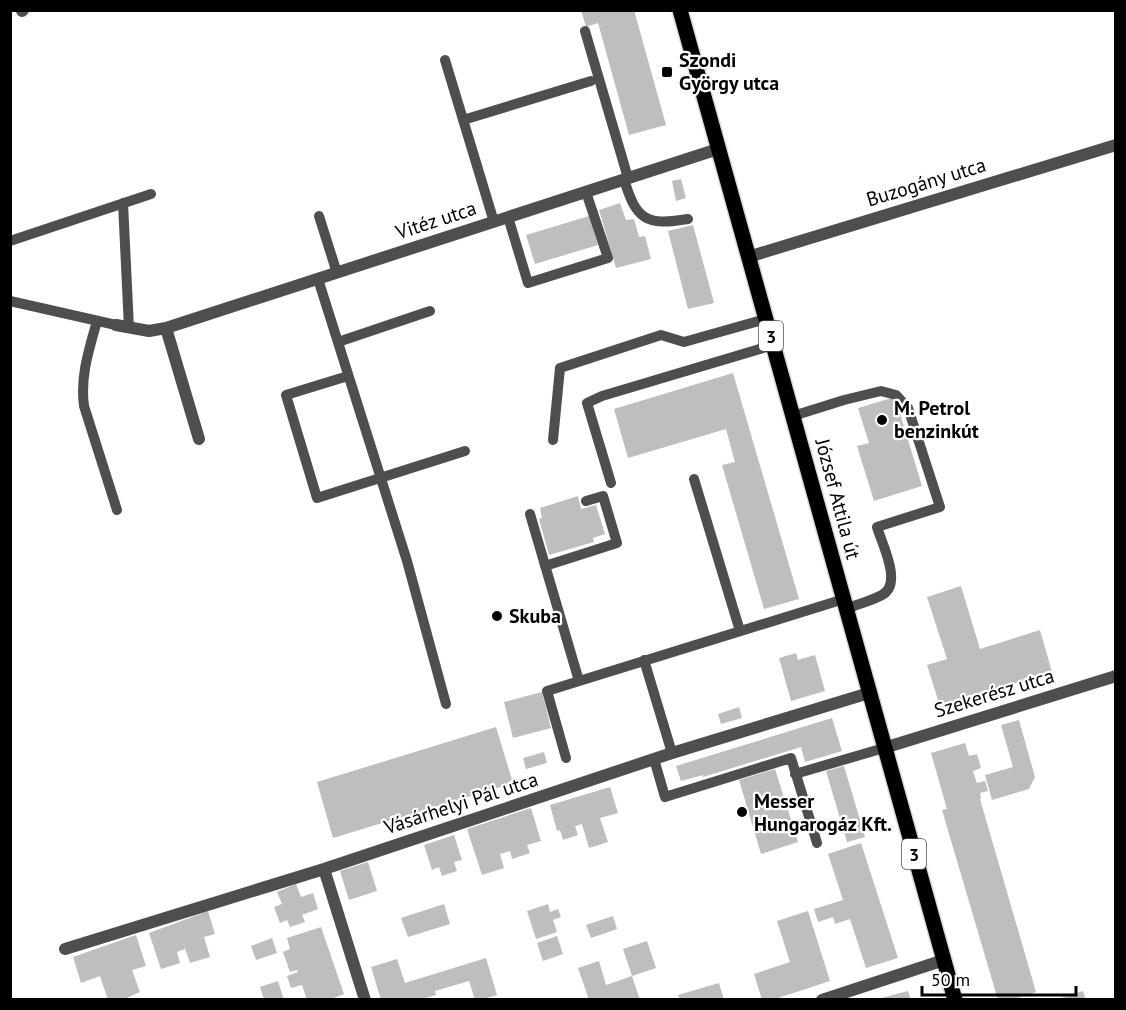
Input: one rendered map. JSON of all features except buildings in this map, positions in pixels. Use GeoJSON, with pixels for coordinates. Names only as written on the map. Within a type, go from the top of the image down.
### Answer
{"type":"FeatureCollection","features":[{"type":"Feature","properties":{"kind":"main road","name":"József Attila út"},"geometry":{"type":"LineString","coordinates":[[680,10],[955,999]]}},
{"type":"Feature","properties":{"kind":"street","name":"Buzogány utca"},"geometry":{"type":"LineString","coordinates":[[748,257],[1116,145]]}},
{"type":"Feature","properties":{"kind":"street","name":"Vitéz utca"},"geometry":{"type":"LineString","coordinates":[[116,325],[150,330],[166,328],[718,149]]}},
{"type":"Feature","properties":{"kind":"street"},"geometry":{"type":"LineString","coordinates":[[166,328],[199,440]]}},
{"type":"Feature","properties":{"kind":"street","name":"Szekerész utca"},"geometry":{"type":"LineString","coordinates":[[884,748],[1116,676]]}},
{"type":"Feature","properties":{"kind":"street","name":"Vásárhelyi Pál utca"},"geometry":{"type":"LineString","coordinates":[[65,949],[324,869],[672,753],[869,693]]}},
{"type":"Feature","properties":{"kind":"street"},"geometry":{"type":"LineString","coordinates":[[324,869],[365,999]]}},
{"type":"Feature","properties":{"kind":"street"},"geometry":{"type":"LineString","coordinates":[[822,999],[944,960]]}},
{"type":"Feature","properties":{"kind":"lane"},"geometry":{"type":"LineString","coordinates":[[585,31],[630,197],[635,208],[654,222],[665,223],[688,219]]}},
{"type":"Feature","properties":{"kind":"lane"},"geometry":{"type":"LineString","coordinates":[[445,60],[494,222]]}},
{"type":"Feature","properties":{"kind":"lane"},"geometry":{"type":"LineString","coordinates":[[463,120],[591,81]]}},
{"type":"Feature","properties":{"kind":"lane"},"geometry":{"type":"LineString","coordinates":[[508,217],[528,283],[596,262],[608,258],[586,192]]}},
{"type":"Feature","properties":{"kind":"lane"},"geometry":{"type":"LineString","coordinates":[[10,241],[151,194]]}},
{"type":"Feature","properties":{"kind":"lane"},"geometry":{"type":"LineString","coordinates":[[123,203],[129,328]]}},
{"type":"Feature","properties":{"kind":"lane"},"geometry":{"type":"LineString","coordinates":[[319,216],[337,273]]}},
{"type":"Feature","properties":{"kind":"lane"},"geometry":{"type":"LineString","coordinates":[[318,279],[407,561],[446,704]]}},
{"type":"Feature","properties":{"kind":"lane"},"geometry":{"type":"LineString","coordinates":[[10,301],[116,325]]}},
{"type":"Feature","properties":{"kind":"lane"},"geometry":{"type":"LineString","coordinates":[[338,342],[430,311]]}},
{"type":"Feature","properties":{"kind":"lane"},"geometry":{"type":"LineString","coordinates":[[553,440],[560,368],[661,335],[684,342],[766,319]]}},
{"type":"Feature","properties":{"kind":"lane"},"geometry":{"type":"LineString","coordinates":[[97,321],[84,367],[82,392],[84,406],[117,510]]}},
{"type":"Feature","properties":{"kind":"lane"},"geometry":{"type":"LineString","coordinates":[[611,483],[586,403],[602,396],[773,345]]}},
{"type":"Feature","properties":{"kind":"lane"},"geometry":{"type":"LineString","coordinates":[[348,376],[286,395],[317,498],[465,451]]}},
{"type":"Feature","properties":{"kind":"lane"},"geometry":{"type":"LineString","coordinates":[[566,758],[547,691],[740,631],[883,595],[890,588],[892,577],[877,526],[940,507],[908,408],[896,395],[881,391],[793,416]]}},
{"type":"Feature","properties":{"kind":"lane"},"geometry":{"type":"LineString","coordinates":[[694,479],[740,631]]}},
{"type":"Feature","properties":{"kind":"lane"},"geometry":{"type":"LineString","coordinates":[[545,566],[617,543],[603,496],[586,501]]}},
{"type":"Feature","properties":{"kind":"lane"},"geometry":{"type":"LineString","coordinates":[[530,514],[579,681]]}},
{"type":"Feature","properties":{"kind":"lane"},"geometry":{"type":"LineString","coordinates":[[644,660],[672,753]]}},
{"type":"Feature","properties":{"kind":"lane"},"geometry":{"type":"LineString","coordinates":[[795,774],[884,748]]}},
{"type":"Feature","properties":{"kind":"lane"},"geometry":{"type":"LineString","coordinates":[[654,759],[665,797],[791,758],[817,843]]}},
{"type":"Feature","properties":{"kind":"place","name":"Szondi György utca"},"geometry":{"type":"Point","coordinates":[667,72]}},
{"type":"Feature","properties":{"kind":"place","name":"M. Petrol benzinkút"},"geometry":{"type":"Point","coordinates":[882,420]}},
{"type":"Feature","properties":{"kind":"place","name":"Skuba"},"geometry":{"type":"Point","coordinates":[497,616]}},
{"type":"Feature","properties":{"kind":"place","name":"Messer Hungarogáz Kft."},"geometry":{"type":"Point","coordinates":[742,812]}}]}
